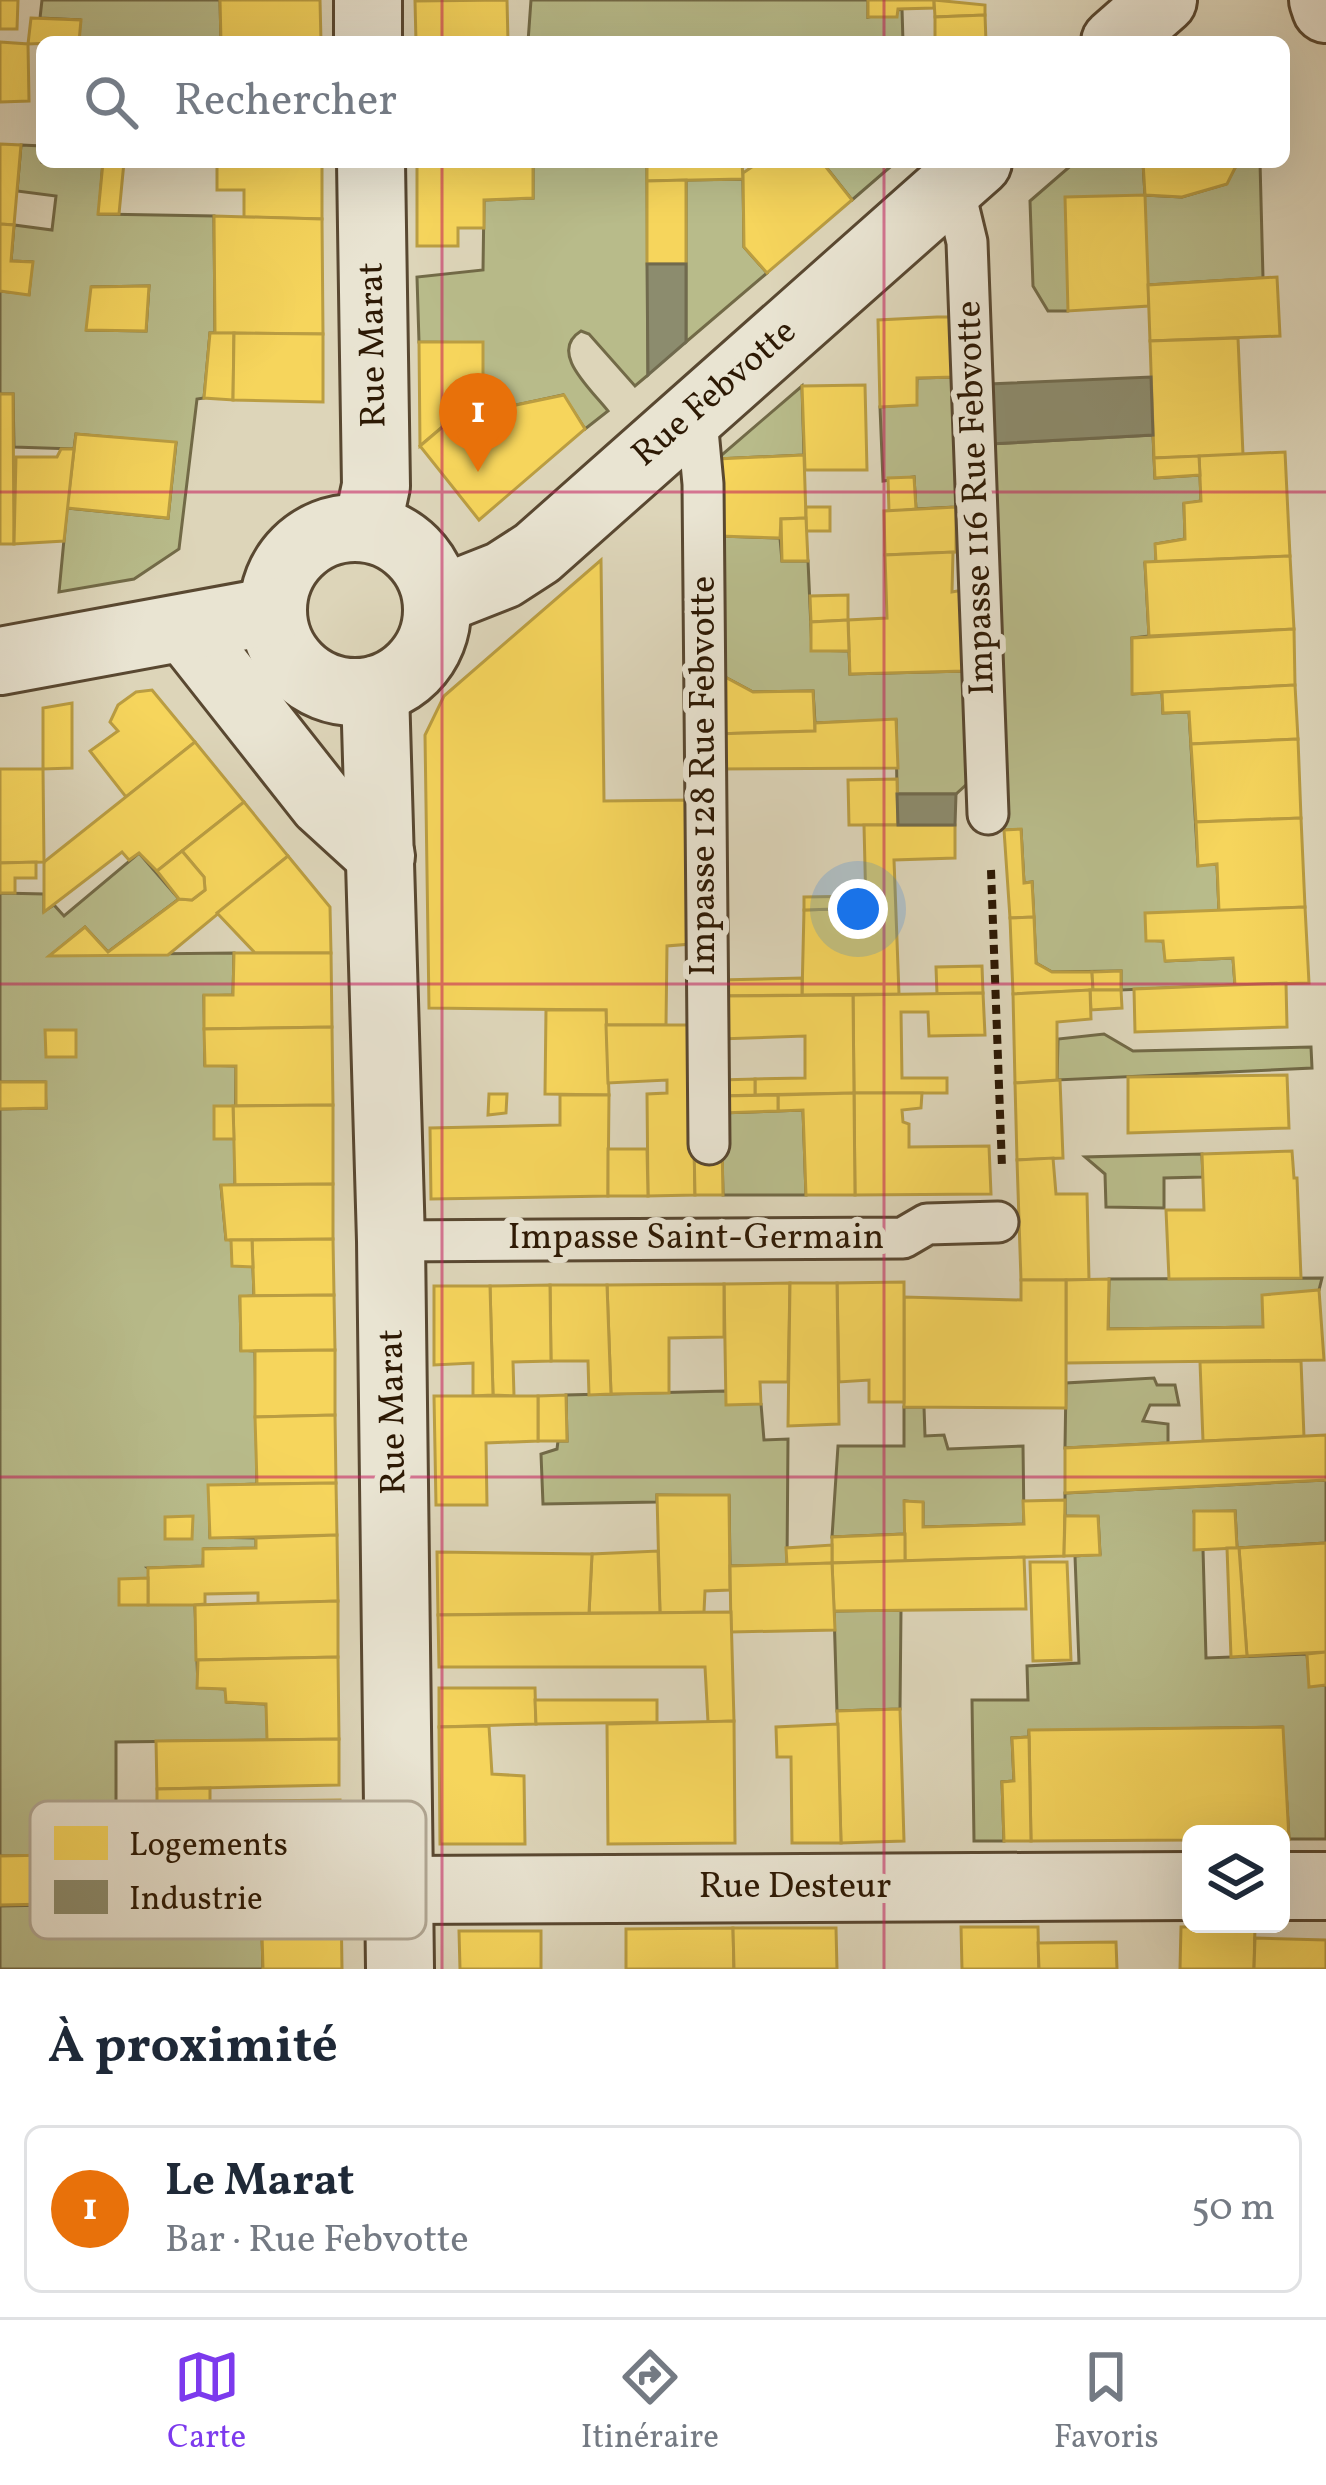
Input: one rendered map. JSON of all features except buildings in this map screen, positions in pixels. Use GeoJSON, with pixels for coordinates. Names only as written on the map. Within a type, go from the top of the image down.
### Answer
{"type":"FeatureCollection","features":[{"type":"Feature","properties":{"kind":"street"},"geometry":{"type":"LineString","coordinates":[[368,0],[368,36]]}},
{"type":"Feature","properties":{"kind":"street"},"geometry":{"type":"LineString","coordinates":[[1122,36],[1163,0]]}},
{"type":"Feature","properties":{"kind":"street"},"geometry":{"type":"LineString","coordinates":[[1323,0],[1326,9]]}},
{"type":"Feature","properties":{"kind":"street","name":"Rue Marat"},"geometry":{"type":"LineString","coordinates":[[367,528],[376,486],[371,168]]}},
{"type":"Feature","properties":{"kind":"street","name":"Rue Febvotte"},"geometry":{"type":"LineString","coordinates":[[437,601],[503,575],[537,554],[965,173]]}},
{"type":"Feature","properties":{"kind":"street"},"geometry":{"type":"LineString","coordinates":[[343,528],[367,528],[393,536],[430,575],[437,601],[429,647],[416,667],[397,682],[375,690],[326,688],[304,675],[275,635],[274,588],[284,566],[320,534],[343,528]]}},
{"type":"Feature","properties":{"kind":"street"},"geometry":{"type":"LineString","coordinates":[[0,661],[272,611]]}},
{"type":"Feature","properties":{"kind":"street"},"geometry":{"type":"LineString","coordinates":[[185,628],[322,803],[381,856]]}},
{"type":"Feature","properties":{"kind":"street","name":"Rue Marat"},"geometry":{"type":"LineString","coordinates":[[375,690],[392,1241],[399,1801]]}},
{"type":"Feature","properties":{"kind":"street","name":"Rue Desteur"},"geometry":{"type":"LineString","coordinates":[[426,1890],[1182,1886]]}},
{"type":"Feature","properties":{"kind":"street"},"geometry":{"type":"LineString","coordinates":[[1290,1886],[1326,1886]]}},
{"type":"Feature","properties":{"kind":"lane","name":"Impasse 116 Rue Febvotte"},"geometry":{"type":"LineString","coordinates":[[965,173],[988,814]]}},
{"type":"Feature","properties":{"kind":"lane","name":"Impasse 128 Rue Febvotte"},"geometry":{"type":"LineString","coordinates":[[696,410],[703,484],[709,1144]]}},
{"type":"Feature","properties":{"kind":"lane","name":"Impasse Saint-Germain"},"geometry":{"type":"LineString","coordinates":[[392,1241],[903,1238],[928,1224],[998,1222]]}},
{"type":"Feature","properties":{"kind":"path"},"geometry":{"type":"LineString","coordinates":[[988,814],[1003,1194],[998,1222]]}},
{"type":"Feature","properties":{"kind":"green space"},"geometry":{"type":"Polygon","coordinates":[[[42,0],[220,0],[221,36],[79,36],[80,20],[40,18],[42,0]]]}},
{"type":"Feature","properties":{"kind":"green space"},"geometry":{"type":"Polygon","coordinates":[[[531,0],[868,0],[868,17],[902,9],[903,36],[528,36],[531,0]]]}},
{"type":"Feature","properties":{"kind":"green space"},"geometry":{"type":"Polygon","coordinates":[[[21,145],[36,146],[36,168],[103,168],[99,214],[214,216],[215,333],[210,333],[204,398],[197,399],[179,549],[134,579],[59,592],[67,508],[168,518],[176,443],[76,434],[74,449],[14,447],[13,394],[0,394],[0,291],[29,294],[32,262],[11,261],[14,225],[52,230],[56,196],[17,191],[21,145]],[[149,286],[92,287],[87,330],[146,331],[149,286]]]}},
{"type":"Feature","properties":{"kind":"green space"},"geometry":{"type":"Polygon","coordinates":[[[533,168],[647,168],[648,375],[635,386],[589,334],[581,331],[572,340],[570,360],[608,411],[585,429],[563,395],[483,412],[482,343],[419,342],[417,277],[483,270],[484,200],[533,198],[533,168]]]}},
{"type":"Feature","properties":{"kind":"green space"},"geometry":{"type":"Polygon","coordinates":[[[827,168],[889,168],[852,200],[827,168]]]}},
{"type":"Feature","properties":{"kind":"green space"},"geometry":{"type":"Polygon","coordinates":[[[1068,168],[1143,168],[1145,195],[1182,197],[1226,184],[1235,168],[1260,168],[1263,278],[1148,285],[1068,311],[1048,311],[1033,286],[1030,201],[1068,168]]]}},
{"type":"Feature","properties":{"kind":"green space"},"geometry":{"type":"Polygon","coordinates":[[[743,179],[744,247],[767,273],[686,342],[686,180],[743,179]]]}},
{"type":"Feature","properties":{"kind":"green space"},"geometry":{"type":"Polygon","coordinates":[[[956,377],[961,501],[956,507],[916,509],[914,477],[883,481],[880,407],[916,404],[917,378],[956,377]]]}},
{"type":"Feature","properties":{"kind":"green space"},"geometry":{"type":"Polygon","coordinates":[[[802,386],[804,455],[717,459],[802,386]]]}},
{"type":"Feature","properties":{"kind":"green space"},"geometry":{"type":"Polygon","coordinates":[[[1153,435],[1155,478],[1200,475],[1201,501],[1184,504],[1185,539],[1156,544],[1156,562],[1145,563],[1149,636],[1132,638],[1133,694],[1162,692],[1163,713],[1189,712],[1198,865],[1217,864],[1219,911],[1146,940],[1163,941],[1166,961],[1233,958],[1235,985],[1121,990],[1121,971],[1052,972],[1036,963],[1032,882],[1024,883],[1021,830],[1004,830],[990,444],[1153,435]]]}},
{"type":"Feature","properties":{"kind":"green space"},"geometry":{"type":"Polygon","coordinates":[[[719,536],[780,538],[782,561],[808,561],[812,650],[849,651],[850,674],[965,671],[968,783],[956,794],[897,794],[896,720],[815,723],[813,691],[753,692],[725,677],[719,536]]]}},
{"type":"Feature","properties":{"kind":"green space"},"geometry":{"type":"Polygon","coordinates":[[[139,853],[179,899],[108,952],[85,927],[51,955],[234,953],[233,995],[204,996],[205,1065],[236,1066],[235,1185],[221,1186],[226,1239],[253,1267],[254,1296],[240,1297],[241,1350],[255,1351],[257,1484],[209,1486],[210,1537],[256,1538],[256,1548],[204,1549],[203,1566],[148,1568],[195,1605],[198,1687],[225,1689],[227,1702],[266,1704],[270,1740],[116,1742],[116,1801],[30,1801],[30,1856],[0,1856],[0,1109],[46,1108],[45,1082],[0,1082],[0,893],[44,894],[44,911],[54,905],[64,916],[139,853]]]}},
{"type":"Feature","properties":{"kind":"green space"},"geometry":{"type":"Polygon","coordinates":[[[1104,1034],[1133,1051],[1311,1047],[1312,1068],[1057,1080],[1058,1039],[1104,1034]]]}},
{"type":"Feature","properties":{"kind":"green space"},"geometry":{"type":"Polygon","coordinates":[[[803,1110],[806,1195],[723,1195],[721,1113],[803,1110]]]}},
{"type":"Feature","properties":{"kind":"green space"},"geometry":{"type":"Polygon","coordinates":[[[1202,1154],[1203,1177],[1164,1178],[1164,1208],[1106,1207],[1105,1174],[1085,1157],[1202,1154]]]}},
{"type":"Feature","properties":{"kind":"green space"},"geometry":{"type":"Polygon","coordinates":[[[1322,1278],[1319,1290],[1263,1327],[1108,1329],[1109,1279],[1322,1278]]]}},
{"type":"Feature","properties":{"kind":"green space"},"geometry":{"type":"Polygon","coordinates":[[[1154,1378],[1157,1385],[1175,1385],[1179,1405],[1150,1405],[1143,1421],[1168,1424],[1168,1443],[1065,1448],[1066,1383],[1154,1378]]]}},
{"type":"Feature","properties":{"kind":"green space"},"geometry":{"type":"Polygon","coordinates":[[[726,1391],[761,1404],[764,1440],[788,1439],[787,1565],[730,1566],[729,1496],[657,1495],[657,1502],[543,1504],[541,1454],[557,1449],[558,1441],[567,1441],[566,1395],[726,1391]]]}},
{"type":"Feature","properties":{"kind":"green space"},"geometry":{"type":"Polygon","coordinates":[[[904,1407],[924,1407],[925,1436],[944,1435],[948,1449],[1023,1446],[1024,1524],[923,1527],[923,1503],[905,1501],[905,1534],[832,1537],[838,1446],[904,1446],[904,1407]]]}},
{"type":"Feature","properties":{"kind":"green space"},"geometry":{"type":"Polygon","coordinates":[[[1326,1480],[1326,1543],[1237,1548],[1235,1511],[1194,1512],[1203,1549],[1206,1658],[1307,1654],[1310,1686],[1326,1685],[1326,1839],[1290,1839],[1282,1727],[1029,1731],[1029,1737],[1012,1738],[1014,1781],[1002,1782],[1004,1841],[974,1841],[972,1700],[1028,1700],[1027,1666],[1079,1663],[1075,1556],[1100,1554],[1098,1517],[1065,1516],[1065,1493],[1326,1480]]]}},
{"type":"Feature","properties":{"kind":"green space"},"geometry":{"type":"Polygon","coordinates":[[[901,1610],[900,1709],[837,1711],[834,1611],[901,1610]]]}},
{"type":"Feature","properties":{"kind":"green space"},"geometry":{"type":"Polygon","coordinates":[[[30,1905],[30,1939],[262,1939],[263,1969],[0,1969],[0,1906],[30,1905]]]}},
{"type":"Feature","properties":{"kind":"place","name":"Le Marat"},"geometry":{"type":"Point","coordinates":[478,472]}}]}
